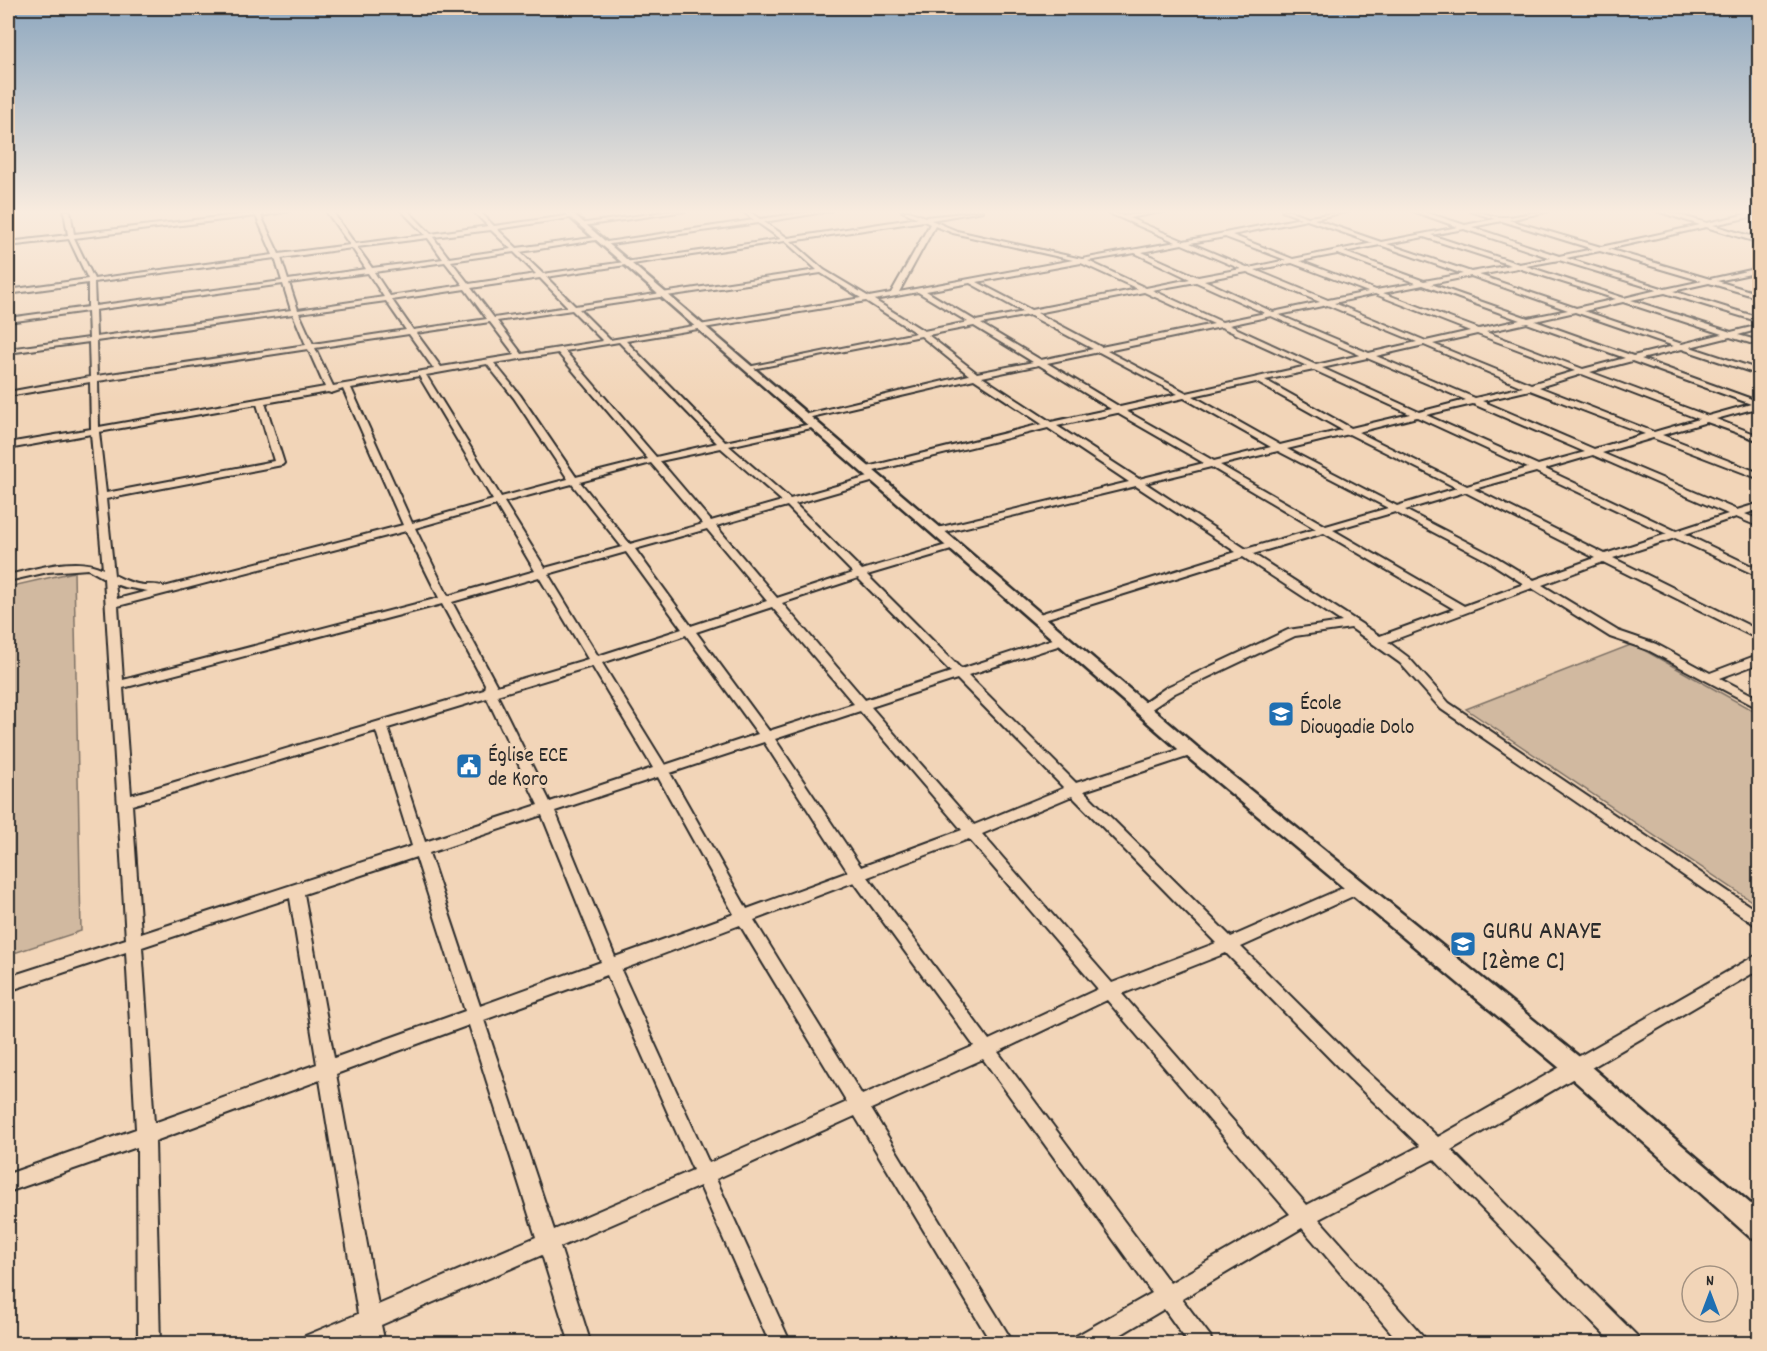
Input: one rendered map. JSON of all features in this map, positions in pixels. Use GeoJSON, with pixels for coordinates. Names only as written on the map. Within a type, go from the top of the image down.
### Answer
{"type":"FeatureCollection","features":[{"type":"Feature","properties":{"kind":"street"},"geometry":{"type":"LineString","coordinates":[[88,274],[91,280],[95,432],[112,604],[146,1135],[149,1344]]}},
{"type":"Feature","properties":{"kind":"street"},"geometry":{"type":"LineString","coordinates":[[8,292],[137,274]]}},
{"type":"Feature","properties":{"kind":"street"},"geometry":{"type":"LineString","coordinates":[[283,274],[295,312],[331,391]]}},
{"type":"Feature","properties":{"kind":"street"},"geometry":{"type":"LineString","coordinates":[[8,320],[341,274]]}},
{"type":"Feature","properties":{"kind":"street"},"geometry":{"type":"LineString","coordinates":[[373,274],[409,332],[439,370]]}},
{"type":"Feature","properties":{"kind":"street"},"geometry":{"type":"LineString","coordinates":[[458,274],[520,357]]}},
{"type":"Feature","properties":{"kind":"street"},"geometry":{"type":"LineString","coordinates":[[8,351],[295,312],[540,274]]}},
{"type":"Feature","properties":{"kind":"street"},"geometry":{"type":"LineString","coordinates":[[540,274],[573,306],[615,341],[723,445],[788,502],[1355,1072],[1436,1148],[1629,1344]]}},
{"type":"Feature","properties":{"kind":"street"},"geometry":{"type":"LineString","coordinates":[[639,274],[1191,751],[1575,1067],[1760,1229]]}},
{"type":"Feature","properties":{"kind":"street"},"geometry":{"type":"LineString","coordinates":[[8,394],[573,306],[800,274]]}},
{"type":"Feature","properties":{"kind":"street"},"geometry":{"type":"LineString","coordinates":[[827,274],[922,333],[975,376],[1379,641],[1404,660],[1445,706],[1760,922]]}},
{"type":"Feature","properties":{"kind":"street"},"geometry":{"type":"LineString","coordinates":[[894,294],[905,274]]}},
{"type":"Feature","properties":{"kind":"street"},"geometry":{"type":"LineString","coordinates":[[8,446],[331,391],[421,373],[869,299],[1002,274]]}},
{"type":"Feature","properties":{"kind":"street"},"geometry":{"type":"LineString","coordinates":[[1111,274],[1538,469],[1760,574]]}},
{"type":"Feature","properties":{"kind":"street"},"geometry":{"type":"LineString","coordinates":[[1186,274],[1272,314],[1760,524]]}},
{"type":"Feature","properties":{"kind":"street"},"geometry":{"type":"LineString","coordinates":[[747,368],[1228,274]]}},
{"type":"Feature","properties":{"kind":"street"},"geometry":{"type":"LineString","coordinates":[[1257,274],[1531,387],[1760,476]]}},
{"type":"Feature","properties":{"kind":"street"},"geometry":{"type":"LineString","coordinates":[[1329,274],[1760,440]]}},
{"type":"Feature","properties":{"kind":"street"},"geometry":{"type":"LineString","coordinates":[[1398,274],[1759,404]]}},
{"type":"Feature","properties":{"kind":"street"},"geometry":{"type":"LineString","coordinates":[[112,604],[409,527],[573,480],[723,445],[975,376],[1473,274]]}},
{"type":"Feature","properties":{"kind":"street"},"geometry":{"type":"LineString","coordinates":[[1473,274],[1760,373]]}},
{"type":"Feature","properties":{"kind":"street"},"geometry":{"type":"LineString","coordinates":[[1544,274],[1760,344]]}},
{"type":"Feature","properties":{"kind":"street"},"geometry":{"type":"LineString","coordinates":[[1611,274],[1760,320]]}},
{"type":"Feature","properties":{"kind":"street"},"geometry":{"type":"LineString","coordinates":[[1683,274],[1760,296]]}},
{"type":"Feature","properties":{"kind":"street"},"geometry":{"type":"LineString","coordinates":[[117,686],[542,573],[788,502],[871,474],[1049,424],[1258,381],[1476,330],[1741,274]]}},
{"type":"Feature","properties":{"kind":"street"},"geometry":{"type":"LineString","coordinates":[[969,280],[1187,396],[1279,448],[1400,509],[1533,584],[1614,634],[1652,646],[1760,705]]}},
{"type":"Feature","properties":{"kind":"street"},"geometry":{"type":"LineString","coordinates":[[918,289],[1119,410],[1463,610]]}},
{"type":"Feature","properties":{"kind":"street"},"geometry":{"type":"LineString","coordinates":[[937,531],[1531,387],[1583,371],[1760,327]]}},
{"type":"Feature","properties":{"kind":"street"},"geometry":{"type":"LineString","coordinates":[[561,351],[863,706],[1415,1344]]}},
{"type":"Feature","properties":{"kind":"street"},"geometry":{"type":"LineString","coordinates":[[489,362],[517,398],[573,480],[627,548],[768,737],[857,874],[1202,1344]]}},
{"type":"Feature","properties":{"kind":"street"},"geometry":{"type":"LineString","coordinates":[[421,373],[662,771],[743,916],[857,1106],[1004,1344]]}},
{"type":"Feature","properties":{"kind":"street"},"geometry":{"type":"LineString","coordinates":[[1258,381],[1350,431],[1760,636]]}},
{"type":"Feature","properties":{"kind":"street"},"geometry":{"type":"LineString","coordinates":[[347,388],[387,484],[490,684],[490,693],[546,807],[611,966],[781,1344]]}},
{"type":"Feature","properties":{"kind":"street"},"geometry":{"type":"LineString","coordinates":[[101,497],[279,463],[261,403]]}},
{"type":"Feature","properties":{"kind":"street"},"geometry":{"type":"LineString","coordinates":[[1037,618],[1244,554],[1467,490],[1704,418],[1759,404]]}},
{"type":"Feature","properties":{"kind":"street"},"geometry":{"type":"LineString","coordinates":[[1379,641],[1604,558],[1760,506]]}},
{"type":"Feature","properties":{"kind":"street"},"geometry":{"type":"LineString","coordinates":[[125,802],[595,661],[860,574],[954,546]]}},
{"type":"Feature","properties":{"kind":"street"},"geometry":{"type":"LineString","coordinates":[[8,578],[107,555]]}},
{"type":"Feature","properties":{"kind":"street"},"geometry":{"type":"LineString","coordinates":[[48,569],[90,566],[124,584],[143,588],[200,583]]}},
{"type":"Feature","properties":{"kind":"street"},"geometry":{"type":"LineString","coordinates":[[1143,709],[1171,690],[1292,633],[1353,624]]}},
{"type":"Feature","properties":{"kind":"street"},"geometry":{"type":"LineString","coordinates":[[8,984],[1063,640]]}},
{"type":"Feature","properties":{"kind":"street"},"geometry":{"type":"LineString","coordinates":[[1710,678],[1760,658]]}},
{"type":"Feature","properties":{"kind":"street"},"geometry":{"type":"LineString","coordinates":[[380,724],[549,1241],[580,1344]]}},
{"type":"Feature","properties":{"kind":"street"},"geometry":{"type":"LineString","coordinates":[[8,1183],[611,966],[972,832],[1074,789],[1191,751]]}},
{"type":"Feature","properties":{"kind":"street"},"geometry":{"type":"LineString","coordinates":[[313,1344],[705,1174],[987,1049],[1110,991],[1229,945],[1357,888]]}},
{"type":"Feature","properties":{"kind":"street"},"geometry":{"type":"LineString","coordinates":[[296,889],[374,1344]]}},
{"type":"Feature","properties":{"kind":"street"},"geometry":{"type":"LineString","coordinates":[[1084,1344],[1305,1216],[1436,1148],[1760,960]]}},
{"type":"Feature","properties":{"kind":"shaded area"},"geometry":{"type":"Polygon","coordinates":[[[74,572],[81,931],[8,955],[8,587],[74,572]]]}},
{"type":"Feature","properties":{"kind":"shaded area"},"geometry":{"type":"Polygon","coordinates":[[[1633,644],[1759,714],[1759,906],[1466,709],[1633,644]]]}},
{"type":"Feature","properties":{"kind":"place","name":"École Diougadie Dolo"},"geometry":{"type":"Point","coordinates":[1281,714]}},
{"type":"Feature","properties":{"kind":"place","name":"Église ECE de Koro"},"geometry":{"type":"Point","coordinates":[469,766]}},
{"type":"Feature","properties":{"kind":"place","name":"GURU ANAYE [2ème C]"},"geometry":{"type":"Point","coordinates":[1463,944]}}]}
